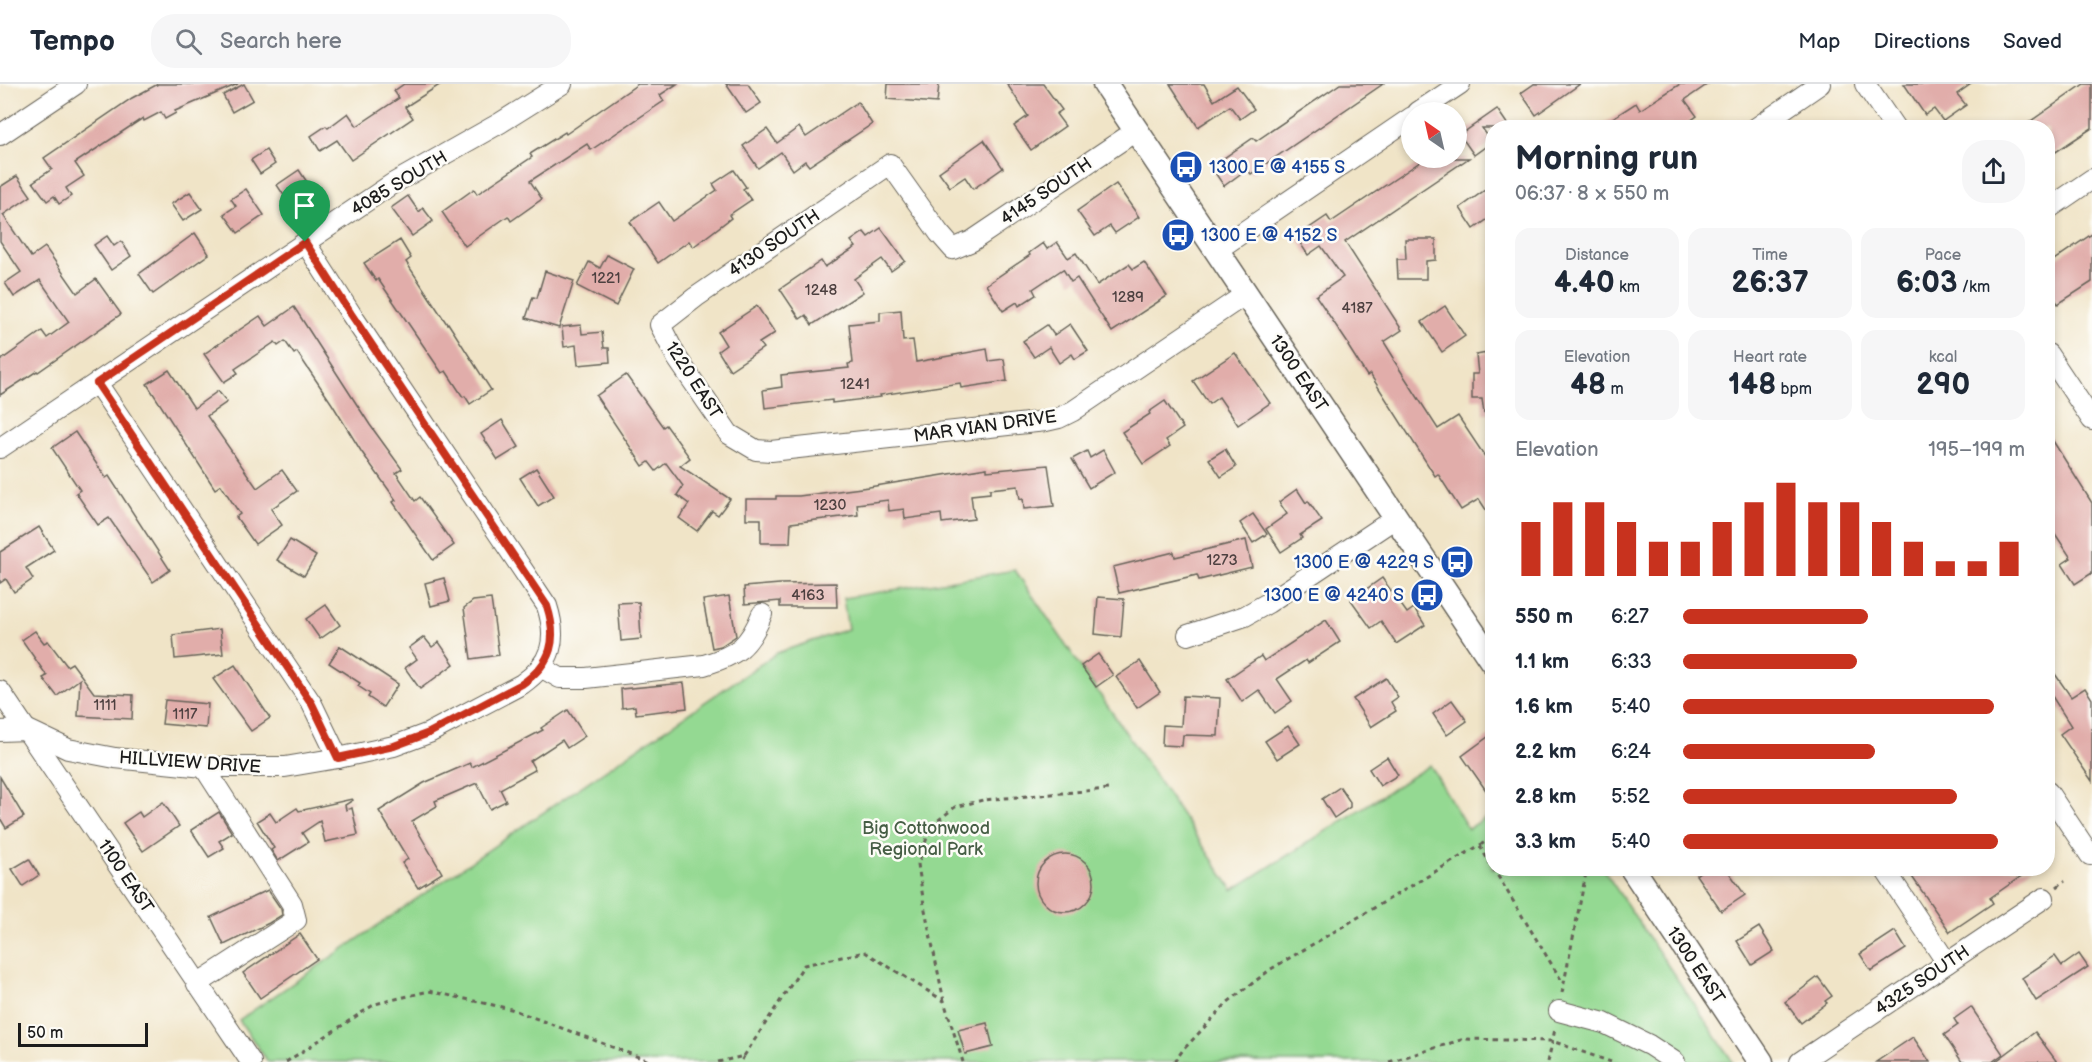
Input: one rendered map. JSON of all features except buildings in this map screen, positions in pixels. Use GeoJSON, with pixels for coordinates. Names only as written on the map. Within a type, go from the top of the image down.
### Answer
{"type":"FeatureCollection","features":[{"type":"Feature","properties":{"kind":"main road","name":"1300 EAST"},"geometry":{"type":"LineString","coordinates":[[1105,84],[1485,651]]}},
{"type":"Feature","properties":{"kind":"main road","name":"1300 EAST"},"geometry":{"type":"LineString","coordinates":[[1637,876],[1761,1062]]}},
{"type":"Feature","properties":{"kind":"street"},"geometry":{"type":"LineString","coordinates":[[0,135],[76,84]]}},
{"type":"Feature","properties":{"kind":"street","name":"4085 SOUTH"},"geometry":{"type":"LineString","coordinates":[[0,448],[392,184],[534,103],[562,84]]}},
{"type":"Feature","properties":{"kind":"street"},"geometry":{"type":"LineString","coordinates":[[1433,102],[1460,84]]}},
{"type":"Feature","properties":{"kind":"street"},"geometry":{"type":"LineString","coordinates":[[1768,120],[1820,84]]}},
{"type":"Feature","properties":{"kind":"street"},"geometry":{"type":"LineString","coordinates":[[1865,84],[1890,120]]}},
{"type":"Feature","properties":{"kind":"street"},"geometry":{"type":"LineString","coordinates":[[1217,250],[1401,125]]}},
{"type":"Feature","properties":{"kind":"street","name":"4145 SOUTH"},"geometry":{"type":"LineString","coordinates":[[890,164],[952,249],[972,241],[1137,130]]}},
{"type":"Feature","properties":{"kind":"street","name":"4130 SOUTH"},"geometry":{"type":"LineString","coordinates":[[660,325],[696,297],[890,164]]}},
{"type":"Feature","properties":{"kind":"street"},"geometry":{"type":"LineString","coordinates":[[2055,204],[2092,179]]}},
{"type":"Feature","properties":{"kind":"street"},"geometry":{"type":"LineString","coordinates":[[305,242],[547,606],[553,624],[552,645],[541,667],[560,678],[585,678],[704,665],[723,659],[737,651],[754,635],[762,614]]}},
{"type":"Feature","properties":{"kind":"street","name":"MAR VIAN DRIVE"},"geometry":{"type":"LineString","coordinates":[[729,434],[756,450],[771,451],[1059,418],[1073,411],[1246,294]]}},
{"type":"Feature","properties":{"kind":"street","name":"1220 EAST"},"geometry":{"type":"LineString","coordinates":[[660,325],[677,358],[729,434]]}},
{"type":"Feature","properties":{"kind":"street"},"geometry":{"type":"LineString","coordinates":[[2055,364],[2092,420]]}},
{"type":"Feature","properties":{"kind":"street"},"geometry":{"type":"LineString","coordinates":[[97,383],[312,704],[338,758]]}},
{"type":"Feature","properties":{"kind":"street"},"geometry":{"type":"LineString","coordinates":[[1188,634],[1245,616],[1397,517]]}},
{"type":"Feature","properties":{"kind":"street","name":"HILLVIEW DRIVE"},"geometry":{"type":"LineString","coordinates":[[0,731],[28,730],[68,749],[115,758],[204,767],[285,767],[394,746],[429,733],[522,684],[533,677],[541,667]]}},
{"type":"Feature","properties":{"kind":"street","name":"1100 EAST"},"geometry":{"type":"LineString","coordinates":[[0,691],[251,1062]]}},
{"type":"Feature","properties":{"kind":"street"},"geometry":{"type":"LineString","coordinates":[[197,984],[296,920],[292,904],[204,767]]}},
{"type":"Feature","properties":{"kind":"street"},"geometry":{"type":"LineString","coordinates":[[2055,802],[2091,855]]}},
{"type":"Feature","properties":{"kind":"street"},"geometry":{"type":"LineString","coordinates":[[1889,876],[1947,963]]}},
{"type":"Feature","properties":{"kind":"street","name":"4325 SOUTH"},"geometry":{"type":"LineString","coordinates":[[1800,1062],[2044,898]]}},
{"type":"Feature","properties":{"kind":"street"},"geometry":{"type":"LineString","coordinates":[[1559,1011],[1604,1023],[1649,1045],[1674,1062]]}},
{"type":"Feature","properties":{"kind":"path"},"geometry":{"type":"LineString","coordinates":[[963,1062],[944,1001],[918,864],[931,826],[955,807],[984,800],[1108,789]]}},
{"type":"Feature","properties":{"kind":"path"},"geometry":{"type":"LineString","coordinates":[[1174,1062],[1228,1002],[1270,969],[1485,843]]}},
{"type":"Feature","properties":{"kind":"path"},"geometry":{"type":"LineString","coordinates":[[1480,846],[1485,854]]}},
{"type":"Feature","properties":{"kind":"path"},"geometry":{"type":"LineString","coordinates":[[1498,876],[1564,985]]}},
{"type":"Feature","properties":{"kind":"path"},"geometry":{"type":"LineString","coordinates":[[1548,1062],[1585,876]]}},
{"type":"Feature","properties":{"kind":"path"},"geometry":{"type":"LineString","coordinates":[[741,1062],[804,965],[865,952],[944,1001]]}},
{"type":"Feature","properties":{"kind":"path"},"geometry":{"type":"LineString","coordinates":[[286,1062],[375,1004],[429,991],[511,1009],[652,1062]]}},
{"type":"Feature","properties":{"kind":"path"},"geometry":{"type":"LineString","coordinates":[[1389,1062],[1464,1039],[1552,1041],[1611,1062]]}},
{"type":"Feature","properties":{"kind":"path"},"geometry":{"type":"LineString","coordinates":[[718,1062],[744,1056]]}},
{"type":"Feature","properties":{"kind":"green space","name":"Big Cottonwood Regional Park"},"geometry":{"type":"Polygon","coordinates":[[[1015,570],[1233,890],[1430,765],[1468,829],[1485,818],[1485,876],[1608,876],[1733,1062],[268,1062],[239,1020],[777,653],[848,629],[843,598],[1015,570]]]}},
{"type":"Feature","properties":{"kind":"place","name":"1300 E @ 4155 S"},"geometry":{"type":"Point","coordinates":[1186,167]}},
{"type":"Feature","properties":{"kind":"place","name":"1300 E @ 4152 S"},"geometry":{"type":"Point","coordinates":[1178,235]}},
{"type":"Feature","properties":{"kind":"place","name":"1300 E @ 4229 S"},"geometry":{"type":"Point","coordinates":[1457,562]}},
{"type":"Feature","properties":{"kind":"place","name":"1300 E @ 4240 S"},"geometry":{"type":"Point","coordinates":[1427,595]}},
{"type":"Feature","properties":{"kind":"route"},"geometry":{"type":"LineString","coordinates":[[305,242],[547,606],[553,624],[552,645],[548,657],[533,677],[522,684],[429,733],[394,746],[338,758],[312,704],[97,383],[305,242]]}}]}
